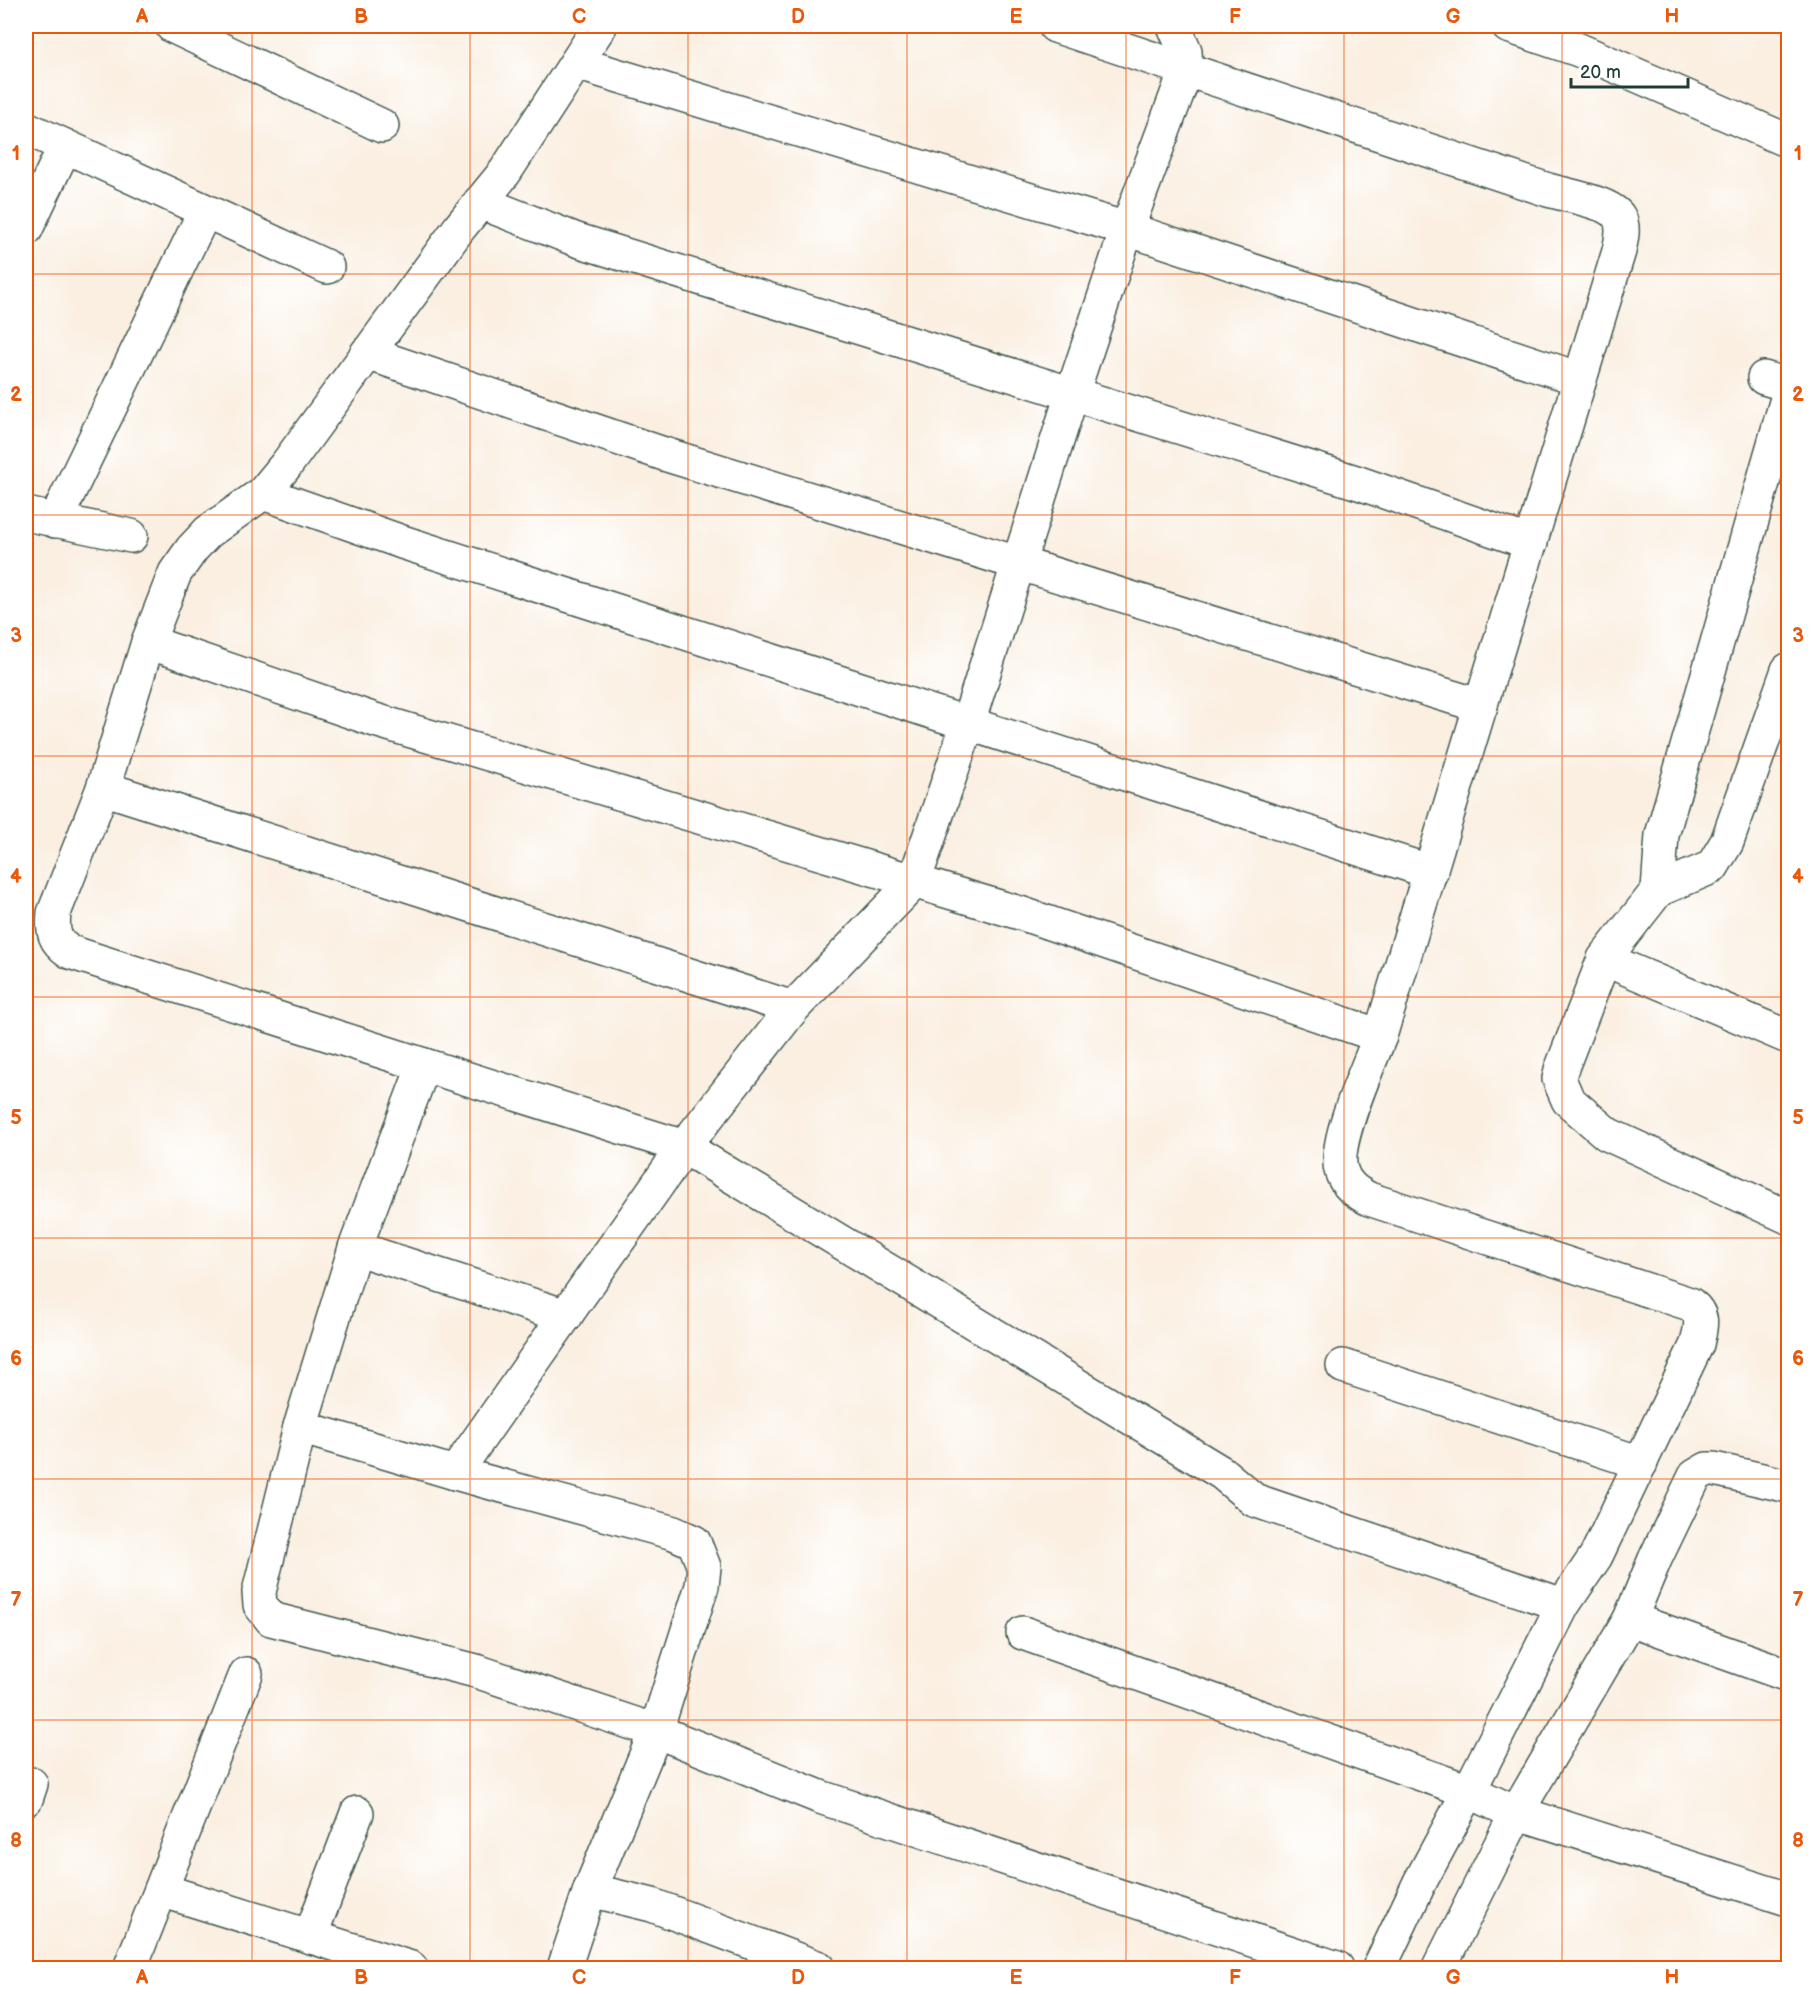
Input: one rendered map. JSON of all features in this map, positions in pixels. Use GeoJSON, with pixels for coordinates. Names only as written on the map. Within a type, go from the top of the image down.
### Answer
{"type":"FeatureCollection","features":[{"type":"Feature","properties":{"kind":"street"},"geometry":{"type":"LineString","coordinates":[[172,26],[382,126]]}},
{"type":"Feature","properties":{"kind":"street"},"geometry":{"type":"LineString","coordinates":[[600,26],[505,172],[480,202],[286,465],[263,493],[208,532],[192,549],[176,573],[148,642],[103,788],[54,913],[53,932],[60,945],[70,952],[684,1147],[1222,1473],[1254,1500],[1563,1605]]}},
{"type":"Feature","properties":{"kind":"street"},"geometry":{"type":"LineString","coordinates":[[1055,26],[1548,190],[1611,208],[1620,218],[1623,232],[1431,872],[1380,1036],[1350,1116],[1341,1149],[1341,1170],[1356,1192],[1369,1199],[1690,1304],[1699,1311],[1702,1321],[1697,1344],[1596,1556],[1563,1605],[1420,1882],[1379,1968]]}},
{"type":"Feature","properties":{"kind":"street"},"geometry":{"type":"LineString","coordinates":[[455,1473],[684,1147],[793,1008],[914,882],[968,723],[1072,394],[1127,229],[1186,70],[1185,51],[1174,26]]}},
{"type":"Feature","properties":{"kind":"street"},"geometry":{"type":"LineString","coordinates":[[1508,26],[1579,50],[1788,141]]}},
{"type":"Feature","properties":{"kind":"street"},"geometry":{"type":"LineString","coordinates":[[576,63],[1127,229],[1580,379]]}},
{"type":"Feature","properties":{"kind":"street"},"geometry":{"type":"LineString","coordinates":[[26,128],[327,267]]}},
{"type":"Feature","properties":{"kind":"street"},"geometry":{"type":"LineString","coordinates":[[26,229],[65,147]]}},
{"type":"Feature","properties":{"kind":"street"},"geometry":{"type":"LineString","coordinates":[[480,202],[577,240],[1359,483],[1531,543]]}},
{"type":"Feature","properties":{"kind":"street"},"geometry":{"type":"LineString","coordinates":[[130,536],[40,518],[206,211]]}},
{"type":"Feature","properties":{"kind":"street"},"geometry":{"type":"LineString","coordinates":[[367,354],[664,454],[1481,706]]}},
{"type":"Feature","properties":{"kind":"street"},"geometry":{"type":"LineString","coordinates":[[1658,891],[1662,834],[1780,386]]}},
{"type":"Feature","properties":{"kind":"street"},"geometry":{"type":"LineString","coordinates":[[263,493],[402,542],[1431,872]]}},
{"type":"Feature","properties":{"kind":"street"},"geometry":{"type":"LineString","coordinates":[[148,642],[375,720],[1023,914],[1380,1036]]}},
{"type":"Feature","properties":{"kind":"street"},"geometry":{"type":"LineString","coordinates":[[1788,670],[1727,842],[1712,867],[1658,891],[1604,960],[1559,1079],[1568,1100],[1607,1134],[1788,1217]]}},
{"type":"Feature","properties":{"kind":"street"},"geometry":{"type":"LineString","coordinates":[[103,788],[793,1008]]}},
{"type":"Feature","properties":{"kind":"street"},"geometry":{"type":"LineString","coordinates":[[1604,960],[1788,1037]]}},
{"type":"Feature","properties":{"kind":"street"},"geometry":{"type":"LineString","coordinates":[[424,1065],[355,1248],[300,1427],[259,1592],[260,1605],[271,1619],[476,1671],[656,1731],[820,1797],[1337,1968]]}},
{"type":"Feature","properties":{"kind":"street"},"geometry":{"type":"LineString","coordinates":[[355,1248],[566,1316]]}},
{"type":"Feature","properties":{"kind":"street"},"geometry":{"type":"LineString","coordinates":[[1343,1366],[1641,1463]]}},
{"type":"Feature","properties":{"kind":"street"},"geometry":{"type":"LineString","coordinates":[[300,1427],[455,1473],[674,1533],[694,1542],[704,1568],[702,1586],[656,1731],[590,1890],[564,1968]]}},
{"type":"Feature","properties":{"kind":"street"},"geometry":{"type":"LineString","coordinates":[[1439,1968],[1517,1812],[1630,1619],[1655,1559],[1695,1476],[1707,1469],[1714,1469],[1788,1486]]}},
{"type":"Feature","properties":{"kind":"street"},"geometry":{"type":"LineString","coordinates":[[1630,1619],[1788,1675]]}},
{"type":"Feature","properties":{"kind":"street"},"geometry":{"type":"LineString","coordinates":[[1023,1633],[1469,1791],[1517,1812],[1788,1899]]}},
{"type":"Feature","properties":{"kind":"street"},"geometry":{"type":"LineString","coordinates":[[130,1968],[246,1674]]}},
{"type":"Feature","properties":{"kind":"street"},"geometry":{"type":"LineString","coordinates":[[310,1937],[357,1813]]}},
{"type":"Feature","properties":{"kind":"street"},"geometry":{"type":"LineString","coordinates":[[161,1890],[411,1968]]}},
{"type":"Feature","properties":{"kind":"street"},"geometry":{"type":"LineString","coordinates":[[590,1890],[652,1905],[819,1968]]}}]}
